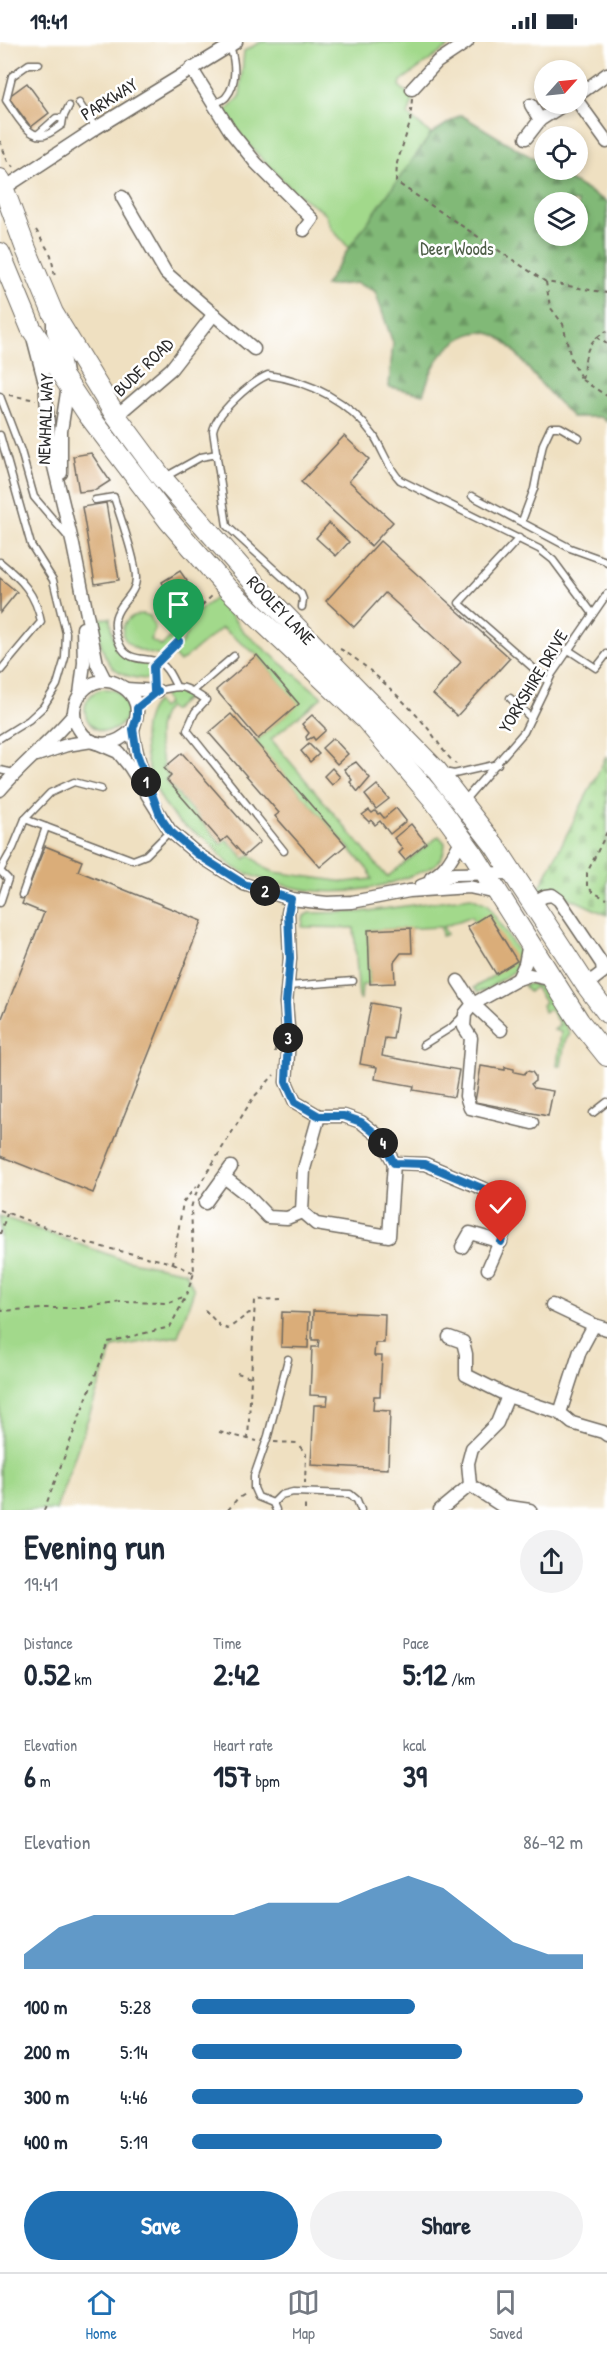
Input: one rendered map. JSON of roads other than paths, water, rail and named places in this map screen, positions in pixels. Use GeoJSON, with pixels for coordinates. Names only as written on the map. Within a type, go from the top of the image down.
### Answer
{"type":"FeatureCollection","features":[{"type":"Feature","properties":{"kind":"highway","name":"ROOLEY LANE"},"geometry":{"type":"LineString","coordinates":[[2,184],[53,314],[116,416],[162,478],[264,594],[437,771],[463,838],[579,1022],[607,1056]]}},
{"type":"Feature","properties":{"kind":"highway","name":"ROOLEY LANE"},"geometry":{"type":"LineString","coordinates":[[0,253],[31,328],[68,386],[169,521],[227,588],[448,801],[512,873],[607,1013]]}},
{"type":"Feature","properties":{"kind":"street"},"geometry":{"type":"LineString","coordinates":[[412,89],[437,62],[467,42]]}},
{"type":"Feature","properties":{"kind":"street","name":"PARKWAY"},"geometry":{"type":"LineString","coordinates":[[2,184],[20,178],[191,68],[233,44]]}},
{"type":"Feature","properties":{"kind":"street"},"geometry":{"type":"LineString","coordinates":[[191,68],[213,105],[256,163],[312,219],[304,230]]}},
{"type":"Feature","properties":{"kind":"street"},"geometry":{"type":"LineString","coordinates":[[588,88],[607,74]]}},
{"type":"Feature","properties":{"kind":"street"},"geometry":{"type":"LineString","coordinates":[[531,105],[540,120]]}},
{"type":"Feature","properties":{"kind":"street"},"geometry":{"type":"LineString","coordinates":[[526,138],[540,120],[549,114]]}},
{"type":"Feature","properties":{"kind":"street"},"geometry":{"type":"LineString","coordinates":[[587,114],[607,142]]}},
{"type":"Feature","properties":{"kind":"street"},"geometry":{"type":"LineString","coordinates":[[122,197],[166,273],[254,349]]}},
{"type":"Feature","properties":{"kind":"street","name":"NEWHALL WAY"},"geometry":{"type":"LineString","coordinates":[[53,314],[53,331],[63,356],[68,386],[61,431],[61,492]]}},
{"type":"Feature","properties":{"kind":"street","name":"BUDE ROAD"},"geometry":{"type":"LineString","coordinates":[[116,416],[171,369],[214,314]]}},
{"type":"Feature","properties":{"kind":"street","name":"NEWHALL WAY"},"geometry":{"type":"LineString","coordinates":[[31,328],[45,383],[51,450],[97,664],[105,680]]}},
{"type":"Feature","properties":{"kind":"street","name":"NEWHALL WAY"},"geometry":{"type":"LineString","coordinates":[[74,714],[76,700],[80,694],[84,663],[77,567]]}},
{"type":"Feature","properties":{"kind":"street"},"geometry":{"type":"LineString","coordinates":[[30,757],[67,745],[95,742],[113,744],[123,739],[133,729],[137,708],[133,697],[117,683],[105,680],[93,683],[80,694]]}},
{"type":"Feature","properties":{"kind":"street"},"geometry":{"type":"LineString","coordinates":[[126,689],[156,691]]}},
{"type":"Feature","properties":{"kind":"street"},"geometry":{"type":"LineString","coordinates":[[137,708],[156,691]]}},
{"type":"Feature","properties":{"kind":"street"},"geometry":{"type":"LineString","coordinates":[[74,714],[80,731],[95,742],[118,752],[170,831],[197,854],[244,884],[291,899],[327,903],[352,902],[409,891],[469,887],[497,893]]}},
{"type":"Feature","properties":{"kind":"street"},"geometry":{"type":"LineString","coordinates":[[0,790],[30,757],[60,731],[74,714]]}},
{"type":"Feature","properties":{"kind":"street"},"geometry":{"type":"LineString","coordinates":[[133,729],[137,754],[161,818]]}},
{"type":"Feature","properties":{"kind":"street"},"geometry":{"type":"LineString","coordinates":[[409,891],[439,874],[463,838]]}},
{"type":"Feature","properties":{"kind":"street"},"geometry":{"type":"LineString","coordinates":[[409,891],[454,874],[512,873]]}},
{"type":"Feature","properties":{"kind":"street"},"geometry":{"type":"LineString","coordinates":[[291,899],[288,913],[290,958],[286,1003],[288,1039],[286,1082],[295,1102],[319,1116],[344,1116],[361,1122],[380,1137],[394,1163],[389,1236],[316,1224],[302,1212]]}},
{"type":"Feature","properties":{"kind":"street"},"geometry":{"type":"LineString","coordinates":[[518,978],[525,964],[528,943]]}},
{"type":"Feature","properties":{"kind":"street"},"geometry":{"type":"LineString","coordinates":[[532,1123],[470,1108],[466,1096],[471,1038],[464,1027],[469,1009],[518,978],[530,975],[553,980]]}},
{"type":"Feature","properties":{"kind":"street"},"geometry":{"type":"LineString","coordinates":[[458,981],[469,1009],[501,1030]]}},
{"type":"Feature","properties":{"kind":"street"},"geometry":{"type":"LineString","coordinates":[[302,1212],[304,1169],[319,1116]]}},
{"type":"Feature","properties":{"kind":"street"},"geometry":{"type":"LineString","coordinates":[[394,1163],[425,1164],[517,1203],[488,1269]]}},
{"type":"Feature","properties":{"kind":"street"},"geometry":{"type":"LineString","coordinates":[[205,1203],[227,1172],[268,1217],[287,1218],[302,1212]]}},
{"type":"Feature","properties":{"kind":"street"},"geometry":{"type":"LineString","coordinates":[[462,1247],[470,1233],[501,1242]]}},
{"type":"Feature","properties":{"kind":"street"},"geometry":{"type":"LineString","coordinates":[[552,1305],[607,1329]]}},
{"type":"Feature","properties":{"kind":"street"},"geometry":{"type":"LineString","coordinates":[[561,1413],[580,1351],[594,1325]]}},
{"type":"Feature","properties":{"kind":"street"},"geometry":{"type":"LineString","coordinates":[[449,1337],[465,1339],[466,1376],[508,1396],[561,1413],[572,1423],[607,1435]]}},
{"type":"Feature","properties":{"kind":"street"},"geometry":{"type":"LineString","coordinates":[[470,1485],[468,1463],[472,1448],[497,1423],[508,1396]]}},
{"type":"Feature","properties":{"kind":"street"},"geometry":{"type":"LineString","coordinates":[[440,1510],[470,1485]]}},
{"type":"Feature","properties":{"kind":"street"},"geometry":{"type":"LineString","coordinates":[[470,1485],[502,1506],[530,1510]]}},
{"type":"Feature","properties":{"kind":"lane"},"geometry":{"type":"LineString","coordinates":[[213,105],[226,97],[233,81],[235,58],[233,44]]}},
{"type":"Feature","properties":{"kind":"lane"},"geometry":{"type":"LineString","coordinates":[[39,64],[29,64],[12,76],[6,100],[30,132],[37,135],[56,118],[63,118],[69,106]]}},
{"type":"Feature","properties":{"kind":"lane"},"geometry":{"type":"LineString","coordinates":[[78,103],[96,128]]}},
{"type":"Feature","properties":{"kind":"lane"},"geometry":{"type":"LineString","coordinates":[[302,607],[301,594],[227,526],[220,492],[218,454],[213,431],[215,423],[260,378],[268,375],[325,391],[342,404],[372,434],[394,474],[400,480],[519,538],[553,560],[593,614]]}},
{"type":"Feature","properties":{"kind":"lane"},"geometry":{"type":"LineString","coordinates":[[0,396],[21,451],[34,497],[73,545]]}},
{"type":"Feature","properties":{"kind":"lane"},"geometry":{"type":"LineString","coordinates":[[522,521],[534,489],[543,444],[551,427],[560,427],[579,438]]}},
{"type":"Feature","properties":{"kind":"lane"},"geometry":{"type":"LineString","coordinates":[[0,435],[31,545],[53,580],[66,633],[65,658],[57,684],[43,707],[29,720],[0,738]]}},
{"type":"Feature","properties":{"kind":"lane"},"geometry":{"type":"LineString","coordinates":[[162,478],[201,457],[218,454]]}},
{"type":"Feature","properties":{"kind":"lane"},"geometry":{"type":"LineString","coordinates":[[472,496],[570,548],[607,563]]}},
{"type":"Feature","properties":{"kind":"lane"},"geometry":{"type":"LineString","coordinates":[[95,500],[114,497],[135,569],[135,584],[115,618],[117,637],[122,649],[135,658],[159,662],[168,671],[176,686]]}},
{"type":"Feature","properties":{"kind":"lane"},"geometry":{"type":"LineString","coordinates":[[519,538],[459,603],[548,681]]}},
{"type":"Feature","properties":{"kind":"lane"},"geometry":{"type":"LineString","coordinates":[[0,562],[21,579],[31,592],[39,609],[41,622],[0,671]]}},
{"type":"Feature","properties":{"kind":"lane","name":"YORKSHIRE DRIVE"},"geometry":{"type":"LineString","coordinates":[[448,801],[498,764],[524,732],[548,681],[607,594]]}},
{"type":"Feature","properties":{"kind":"lane"},"geometry":{"type":"LineString","coordinates":[[567,650],[596,668],[607,654]]}},
{"type":"Feature","properties":{"kind":"lane"},"geometry":{"type":"LineString","coordinates":[[193,691],[234,656]]}},
{"type":"Feature","properties":{"kind":"lane"},"geometry":{"type":"LineString","coordinates":[[156,691],[176,686],[188,687],[207,700],[195,712],[187,730],[284,851]]}},
{"type":"Feature","properties":{"kind":"lane"},"geometry":{"type":"LineString","coordinates":[[510,698],[531,718]]}},
{"type":"Feature","properties":{"kind":"lane"},"geometry":{"type":"LineString","coordinates":[[437,771],[454,774],[498,764]]}},
{"type":"Feature","properties":{"kind":"lane"},"geometry":{"type":"LineString","coordinates":[[0,770],[15,773]]}},
{"type":"Feature","properties":{"kind":"lane"},"geometry":{"type":"LineString","coordinates":[[0,903],[8,879],[0,871],[25,819],[50,793],[74,782],[100,789]]}},
{"type":"Feature","properties":{"kind":"lane"},"geometry":{"type":"LineString","coordinates":[[25,819],[133,860],[146,855],[170,831]]}},
{"type":"Feature","properties":{"kind":"lane"},"geometry":{"type":"LineString","coordinates":[[22,895],[46,827]]}},
{"type":"Feature","properties":{"kind":"lane"},"geometry":{"type":"LineString","coordinates":[[287,986],[353,981]]}},
{"type":"Feature","properties":{"kind":"lane"},"geometry":{"type":"LineString","coordinates":[[423,1045],[452,1027],[469,1009]]}},
{"type":"Feature","properties":{"kind":"lane"},"geometry":{"type":"LineString","coordinates":[[594,1113],[607,1102]]}},
{"type":"Feature","properties":{"kind":"lane"},"geometry":{"type":"LineString","coordinates":[[288,1359],[266,1442],[254,1476],[254,1488],[258,1497],[275,1507],[281,1496],[293,1492],[350,1494],[357,1500],[361,1510]]}},
{"type":"Feature","properties":{"kind":"park label","name":"Deer Woods"},"geometry":{"type":"Point","coordinates":[457,248]}}]}
